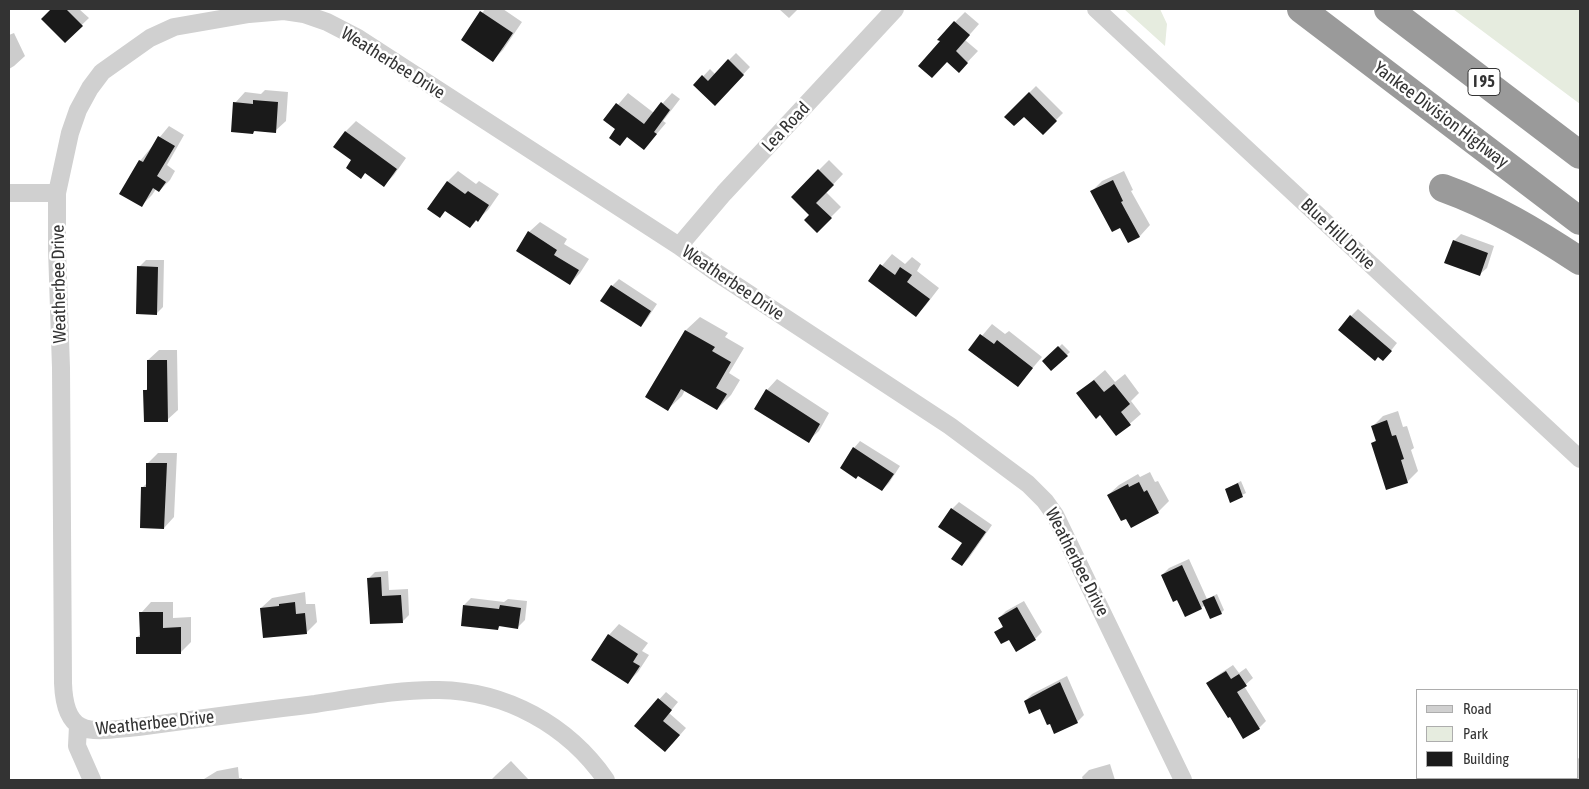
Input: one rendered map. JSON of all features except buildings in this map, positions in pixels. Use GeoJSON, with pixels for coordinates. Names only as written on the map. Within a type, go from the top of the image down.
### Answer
{"type":"FeatureCollection","features":[{"type":"Feature","properties":{"kind":"highway","name":"Yankee Division Highway"},"geometry":{"type":"LineString","coordinates":[[1301,9],[1580,221]]}},
{"type":"Feature","properties":{"kind":"highway","name":"I 95"},"geometry":{"type":"LineString","coordinates":[[1388,9],[1580,155]]}},
{"type":"Feature","properties":{"kind":"highway"},"geometry":{"type":"LineString","coordinates":[[1443,188],[1471,198],[1511,217],[1580,261]]}},
{"type":"Feature","properties":{"kind":"street","name":"Lea Road"},"geometry":{"type":"LineString","coordinates":[[679,246],[724,194],[894,9]]}},
{"type":"Feature","properties":{"kind":"street","name":"Blue Hill Drive"},"geometry":{"type":"LineString","coordinates":[[1096,9],[1580,459]]}},
{"type":"Feature","properties":{"kind":"street","name":"Weatherbee Drive"},"geometry":{"type":"LineString","coordinates":[[606,780],[573,742],[539,717],[504,702],[484,696],[449,691],[388,694],[138,727],[95,730],[78,726],[67,710],[63,683],[61,368],[57,194],[72,125],[90,88],[102,72],[150,38],[174,27],[248,14],[284,11],[304,14],[327,22],[358,38],[679,246],[950,426],[1028,484],[1045,501],[1059,523],[1184,780]]}},
{"type":"Feature","properties":{"kind":"street"},"geometry":{"type":"LineString","coordinates":[[9,194],[57,194]]}},
{"type":"Feature","properties":{"kind":"street"},"geometry":{"type":"LineString","coordinates":[[78,726],[77,746],[92,780]]}},
{"type":"Feature","properties":{"kind":"green space"},"geometry":{"type":"Polygon","coordinates":[[[1124,9],[1160,9],[1167,24],[1165,46],[1124,9]]]}},
{"type":"Feature","properties":{"kind":"green space"},"geometry":{"type":"Polygon","coordinates":[[[1453,9],[1580,9],[1580,104],[1453,9]]]}}]}
